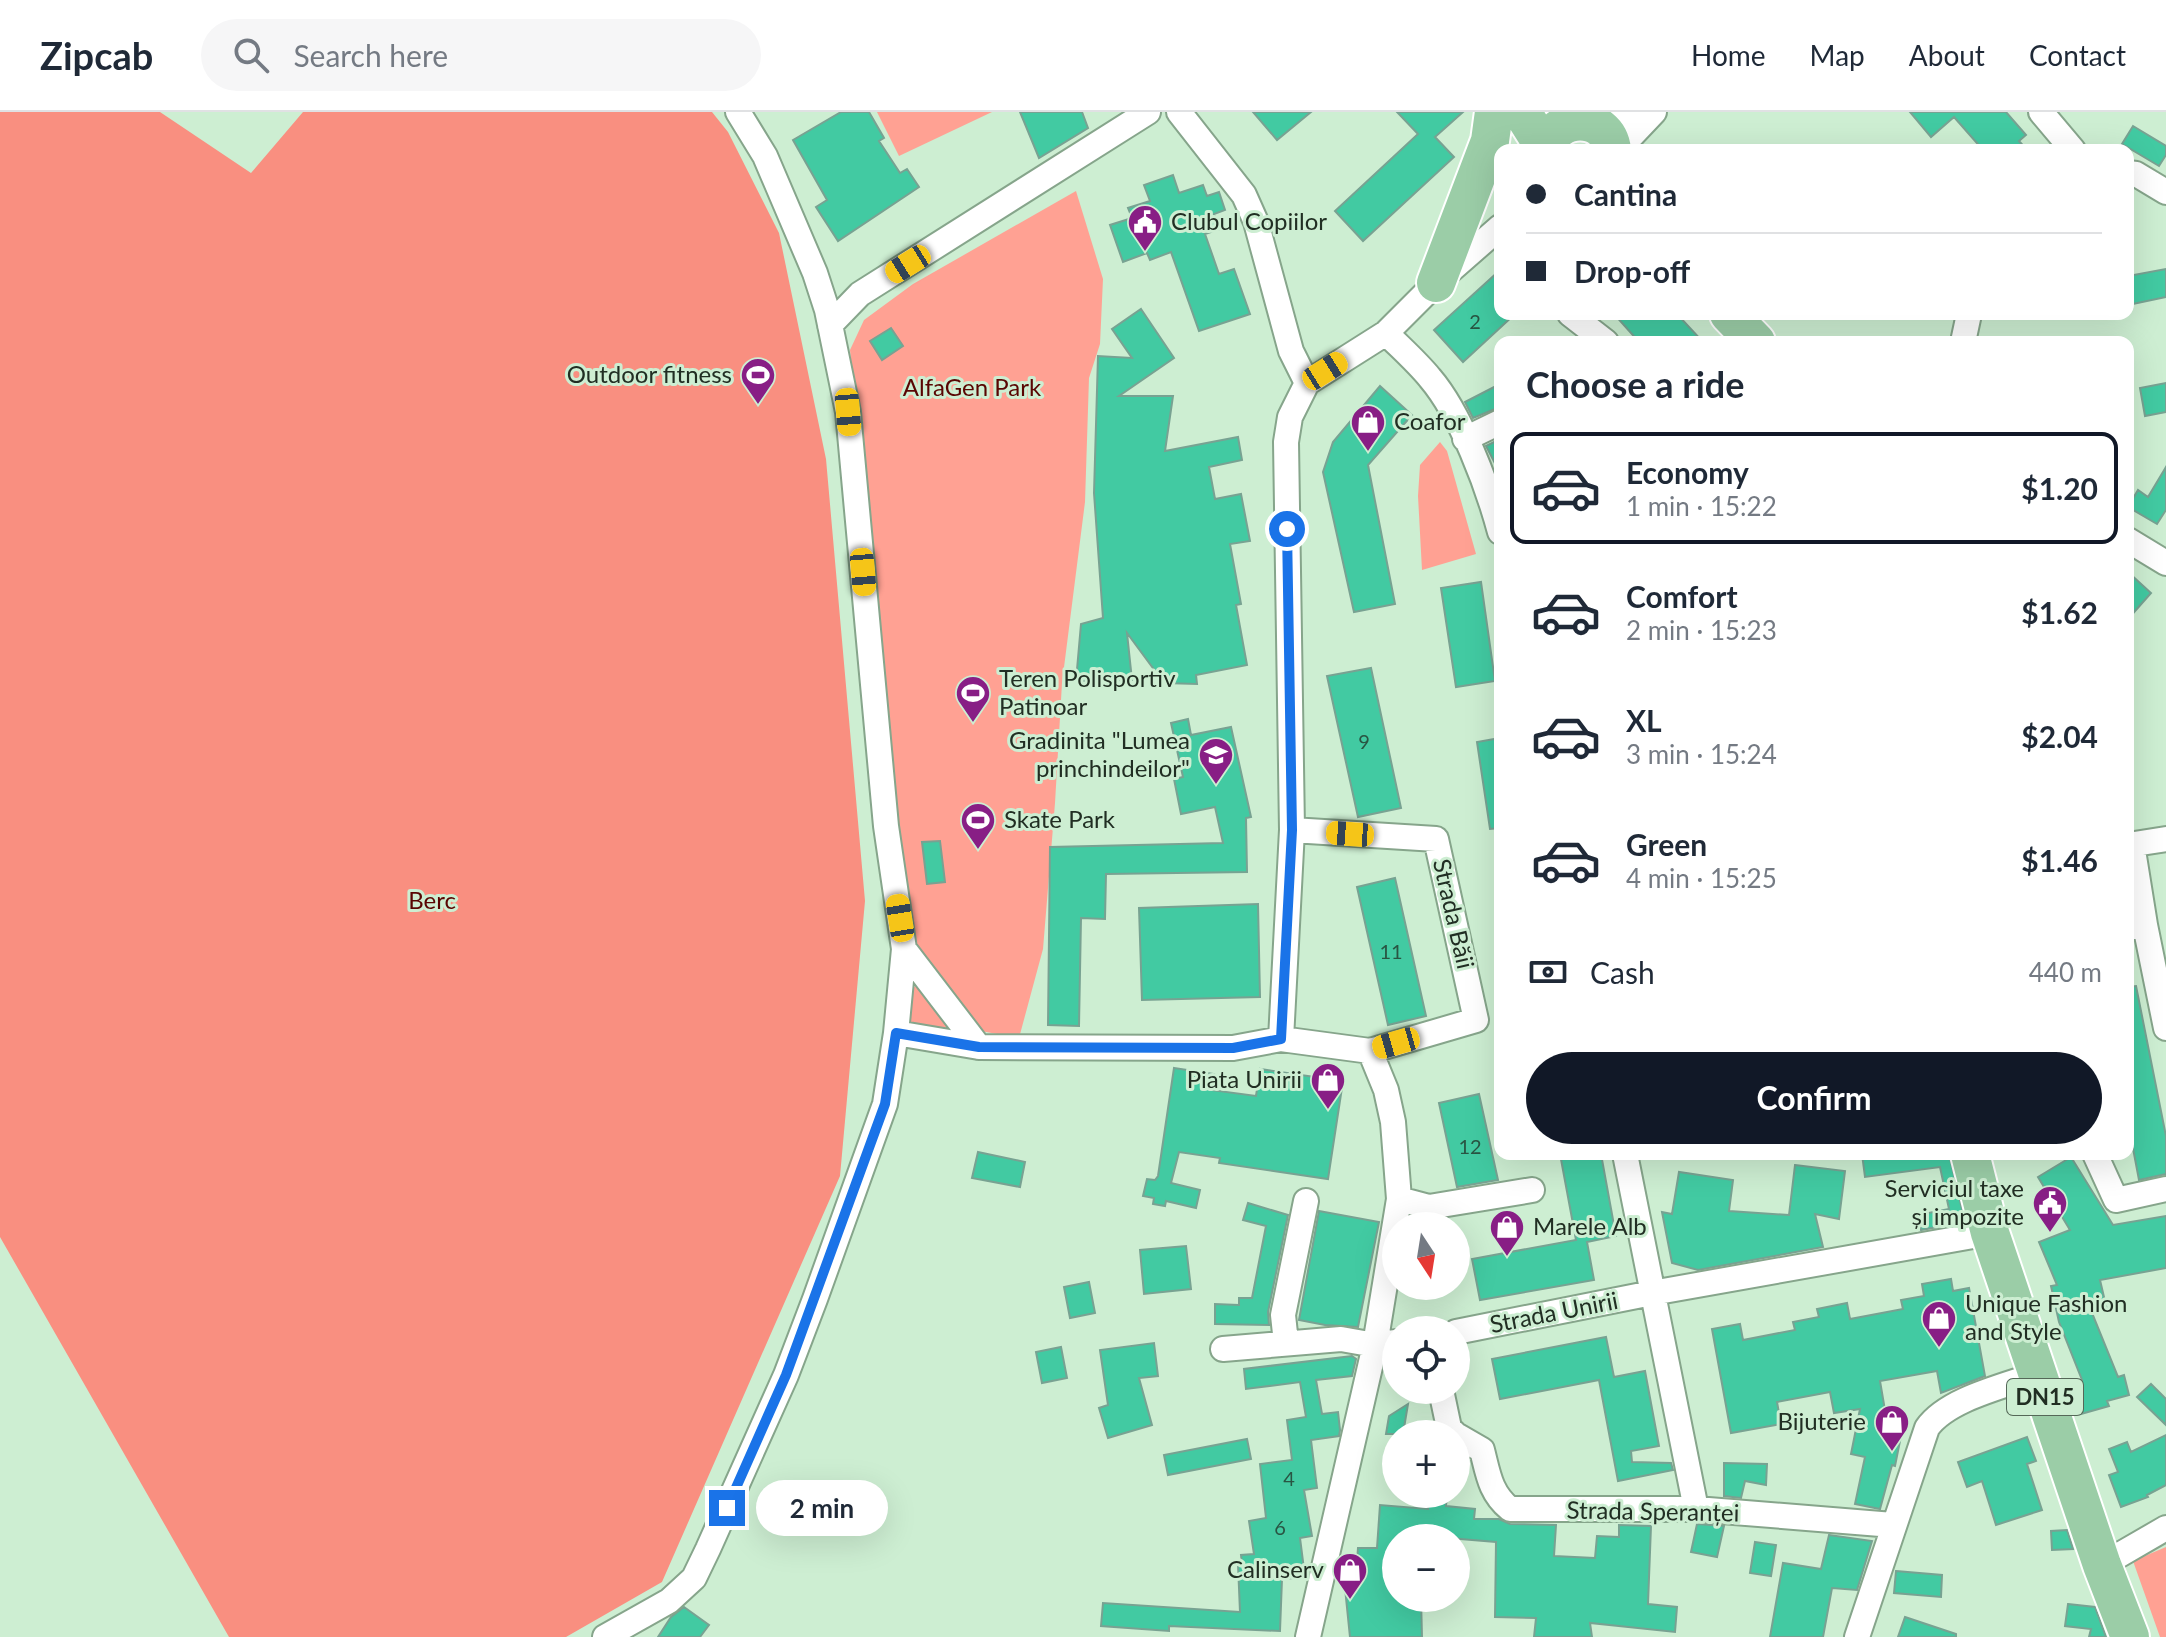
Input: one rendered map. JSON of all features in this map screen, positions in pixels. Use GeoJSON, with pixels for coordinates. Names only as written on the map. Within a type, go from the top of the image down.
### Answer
{"type":"FeatureCollection","features":[{"type":"Feature","properties":{"kind":"main road"},"geometry":{"type":"LineString","coordinates":[[1436,283],[1490,141],[1494,112]]}},
{"type":"Feature","properties":{"kind":"main road"},"geometry":{"type":"LineString","coordinates":[[1522,112],[1542,144]]}},
{"type":"Feature","properties":{"kind":"main road"},"geometry":{"type":"LineString","coordinates":[[1548,144],[1553,130],[1561,122],[1578,116],[1604,128],[1612,144]]}},
{"type":"Feature","properties":{"kind":"main road"},"geometry":{"type":"LineString","coordinates":[[1735,320],[1750,336]]}},
{"type":"Feature","properties":{"kind":"main road","name":"DN15"},"geometry":{"type":"LineString","coordinates":[[1972,1160],[1990,1233],[2102,1565],[2130,1637]]}},
{"type":"Feature","properties":{"kind":"street"},"geometry":{"type":"LineString","coordinates":[[605,1637],[669,1601],[694,1578],[786,1375],[885,1104],[904,949],[886,826],[848,412],[830,325],[815,273],[765,156],[738,112]]}},
{"type":"Feature","properties":{"kind":"street"},"geometry":{"type":"LineString","coordinates":[[830,325],[860,294],[1148,112]]}},
{"type":"Feature","properties":{"kind":"street"},"geometry":{"type":"LineString","coordinates":[[1179,112],[1244,195],[1256,222],[1291,351],[1307,383]]}},
{"type":"Feature","properties":{"kind":"street"},"geometry":{"type":"LineString","coordinates":[[1578,116],[1612,119],[1634,112]]}},
{"type":"Feature","properties":{"kind":"street"},"geometry":{"type":"LineString","coordinates":[[1621,144],[1654,112]]}},
{"type":"Feature","properties":{"kind":"street"},"geometry":{"type":"LineString","coordinates":[[2057,118],[2070,144]]}},
{"type":"Feature","properties":{"kind":"street"},"geometry":{"type":"LineString","coordinates":[[2134,174],[2166,192]]}},
{"type":"Feature","properties":{"kind":"street"},"geometry":{"type":"LineString","coordinates":[[1281,1039],[1292,830],[1286,442],[1290,417],[1307,383],[1386,333],[1436,283],[1494,232]]}},
{"type":"Feature","properties":{"kind":"street"},"geometry":{"type":"LineString","coordinates":[[1578,320],[1598,336]]}},
{"type":"Feature","properties":{"kind":"street"},"geometry":{"type":"LineString","coordinates":[[1386,333],[1432,379],[1455,414],[1494,509]]}},
{"type":"Feature","properties":{"kind":"street"},"geometry":{"type":"LineString","coordinates":[[1465,439],[1494,425]]}},
{"type":"Feature","properties":{"kind":"street"},"geometry":{"type":"LineString","coordinates":[[2134,544],[2166,563]]}},
{"type":"Feature","properties":{"kind":"street","name":"Strada Băii"},"geometry":{"type":"LineString","coordinates":[[1292,830],[1436,839],[1476,1020],[1370,1051]]}},
{"type":"Feature","properties":{"kind":"street"},"geometry":{"type":"LineString","coordinates":[[2134,843],[2166,839]]}},
{"type":"Feature","properties":{"kind":"street"},"geometry":{"type":"LineString","coordinates":[[2134,899],[2136,926],[2166,1028]]}},
{"type":"Feature","properties":{"kind":"street"},"geometry":{"type":"LineString","coordinates":[[904,949],[979,1047]]}},
{"type":"Feature","properties":{"kind":"street"},"geometry":{"type":"LineString","coordinates":[[896,1033],[979,1047],[1233,1048],[1281,1039],[1370,1051],[1386,1090],[1393,1122],[1399,1199],[1388,1316]]}},
{"type":"Feature","properties":{"kind":"street"},"geometry":{"type":"LineString","coordinates":[[1626,1160],[1696,1509]]}},
{"type":"Feature","properties":{"kind":"street"},"geometry":{"type":"LineString","coordinates":[[2098,1160],[2116,1200],[2166,1189]]}},
{"type":"Feature","properties":{"kind":"street"},"geometry":{"type":"LineString","coordinates":[[1399,1199],[1429,1207],[1532,1190]]}},
{"type":"Feature","properties":{"kind":"street"},"geometry":{"type":"LineString","coordinates":[[1286,1343],[1283,1315],[1306,1201]]}},
{"type":"Feature","properties":{"kind":"street"},"geometry":{"type":"LineString","coordinates":[[1652,1293],[1990,1233]]}},
{"type":"Feature","properties":{"kind":"street","name":"Strada Unirii"},"geometry":{"type":"LineString","coordinates":[[1470,1329],[1652,1293]]}},
{"type":"Feature","properties":{"kind":"street"},"geometry":{"type":"LineString","coordinates":[[1223,1349],[1341,1339],[1382,1344]]}},
{"type":"Feature","properties":{"kind":"street"},"geometry":{"type":"LineString","coordinates":[[1309,1637],[1382,1356]]}},
{"type":"Feature","properties":{"kind":"street"},"geometry":{"type":"LineString","coordinates":[[1857,1637],[1927,1428],[1936,1415],[1953,1406],[2038,1374]]}},
{"type":"Feature","properties":{"kind":"street","name":"Strada Speranței"},"geometry":{"type":"LineString","coordinates":[[1470,1443],[1482,1450],[1491,1485],[1499,1500],[1510,1509],[1696,1509],[1893,1525]]}},
{"type":"Feature","properties":{"kind":"street"},"geometry":{"type":"LineString","coordinates":[[2102,1565],[2166,1528]]}},
{"type":"Feature","properties":{"kind":"green space","name":"Berc"},"geometry":{"type":"Polygon","coordinates":[[[0,112],[160,112],[251,173],[303,112],[712,112],[728,132],[779,233],[826,459],[865,901],[840,1176],[662,1582],[566,1637],[229,1637],[0,1237],[0,112]]]}},
{"type":"Feature","properties":{"kind":"green space"},"geometry":{"type":"Polygon","coordinates":[[[877,112],[992,112],[899,156],[877,112]]]}},
{"type":"Feature","properties":{"kind":"green space","name":"AlfaGen Park"},"geometry":{"type":"Polygon","coordinates":[[[1076,191],[1103,279],[1100,344],[1089,378],[1085,502],[1062,683],[1043,949],[1019,1038],[975,1030],[909,939],[850,350],[864,320],[913,284],[1076,191]]]}},
{"type":"Feature","properties":{"kind":"green space"},"geometry":{"type":"Polygon","coordinates":[[[1440,442],[1447,451],[1476,554],[1422,570],[1418,496],[1420,465],[1440,442]]]}},
{"type":"Feature","properties":{"kind":"green space"},"geometry":{"type":"Polygon","coordinates":[[[917,986],[924,989],[952,1029],[948,1032],[905,1027],[909,988],[917,986]]]}},
{"type":"Feature","properties":{"kind":"green space"},"geometry":{"type":"Polygon","coordinates":[[[2166,1547],[2166,1637],[2160,1637],[2133,1561],[2166,1547]]]}},
{"type":"Feature","properties":{"kind":"building"},"geometry":{"type":"Polygon","coordinates":[[[841,112],[869,112],[884,138],[879,141],[900,173],[907,169],[919,187],[838,241],[816,207],[827,200],[793,140],[841,112]]]}},
{"type":"Feature","properties":{"kind":"building"},"geometry":{"type":"Polygon","coordinates":[[[1020,112],[1082,112],[1088,128],[1039,158],[1020,112]]]}},
{"type":"Feature","properties":{"kind":"building"},"geometry":{"type":"Polygon","coordinates":[[[1253,112],[1311,112],[1277,140],[1253,112]]]}},
{"type":"Feature","properties":{"kind":"building"},"geometry":{"type":"Polygon","coordinates":[[[1397,112],[1463,112],[1435,137],[1454,157],[1363,241],[1335,211],[1418,134],[1397,112]]]}},
{"type":"Feature","properties":{"kind":"building"},"geometry":{"type":"Polygon","coordinates":[[[1910,112],[2006,112],[2026,135],[2019,141],[2022,144],[1978,144],[1954,117],[1931,137],[1910,112]]]}},
{"type":"Feature","properties":{"kind":"building"},"geometry":{"type":"Polygon","coordinates":[[[2133,126],[2166,146],[2166,155],[2159,166],[2134,151],[2134,144],[2122,144],[2133,126]]]}},
{"type":"Feature","properties":{"kind":"building","name":"Clubul Copiilor"},"geometry":{"type":"Polygon","coordinates":[[[1173,175],[1179,193],[1203,185],[1207,196],[1219,192],[1225,210],[1214,214],[1220,229],[1205,234],[1219,274],[1234,269],[1250,314],[1199,331],[1171,252],[1150,260],[1147,253],[1123,262],[1110,225],[1132,218],[1128,208],[1150,201],[1144,185],[1173,175]]]}},
{"type":"Feature","properties":{"kind":"building"},"geometry":{"type":"Polygon","coordinates":[[[2166,269],[2166,297],[2134,304],[2134,275],[2166,269]]]}},
{"type":"Feature","properties":{"kind":"building"},"geometry":{"type":"Polygon","coordinates":[[[1494,275],[1494,320],[1508,320],[1463,362],[1434,330],[1494,275]]]}},
{"type":"Feature","properties":{"kind":"building"},"geometry":{"type":"Polygon","coordinates":[[[1141,309],[1174,358],[1119,396],[1173,396],[1165,451],[1238,437],[1242,460],[1209,467],[1215,499],[1241,494],[1250,541],[1230,544],[1241,604],[1236,605],[1247,665],[1196,675],[1197,684],[1164,683],[1127,633],[1132,680],[1076,681],[1081,624],[1103,618],[1094,493],[1098,356],[1132,358],[1112,329],[1141,309]]]}},
{"type":"Feature","properties":{"kind":"building"},"geometry":{"type":"Polygon","coordinates":[[[1619,320],[1683,320],[1697,336],[1634,336],[1619,320]]]}},
{"type":"Feature","properties":{"kind":"building"},"geometry":{"type":"Polygon","coordinates":[[[891,328],[903,346],[882,360],[870,341],[891,328]]]}},
{"type":"Feature","properties":{"kind":"building"},"geometry":{"type":"Polygon","coordinates":[[[2166,383],[2166,412],[2145,416],[2140,388],[2166,383]]]}},
{"type":"Feature","properties":{"kind":"building"},"geometry":{"type":"Polygon","coordinates":[[[1380,386],[1412,415],[1368,465],[1395,604],[1354,612],[1323,472],[1333,442],[1380,386]]]}},
{"type":"Feature","properties":{"kind":"building"},"geometry":{"type":"Polygon","coordinates":[[[1494,387],[1494,409],[1473,418],[1465,402],[1494,387]]]}},
{"type":"Feature","properties":{"kind":"building"},"geometry":{"type":"Polygon","coordinates":[[[1494,442],[1494,461],[1486,446],[1494,442]]]}},
{"type":"Feature","properties":{"kind":"building"},"geometry":{"type":"Polygon","coordinates":[[[2166,467],[2166,510],[2157,524],[2134,511],[2134,497],[2138,490],[2148,497],[2166,467]]]}},
{"type":"Feature","properties":{"kind":"building"},"geometry":{"type":"Polygon","coordinates":[[[2134,577],[2151,593],[2134,612],[2134,577]]]}},
{"type":"Feature","properties":{"kind":"building"},"geometry":{"type":"Polygon","coordinates":[[[1481,582],[1494,681],[1456,687],[1441,588],[1481,582]]]}},
{"type":"Feature","properties":{"kind":"building"},"geometry":{"type":"Polygon","coordinates":[[[1371,668],[1401,808],[1358,817],[1327,676],[1371,668]]]}},
{"type":"Feature","properties":{"kind":"building"},"geometry":{"type":"Polygon","coordinates":[[[1188,719],[1191,735],[1231,727],[1251,817],[1246,818],[1247,872],[1106,874],[1105,919],[1081,918],[1079,1026],[1048,1025],[1050,847],[1223,843],[1215,807],[1181,814],[1174,779],[1183,777],[1171,723],[1188,719]]]}},
{"type":"Feature","properties":{"kind":"building"},"geometry":{"type":"Polygon","coordinates":[[[1494,739],[1494,829],[1490,829],[1477,742],[1494,739]]]}},
{"type":"Feature","properties":{"kind":"building"},"geometry":{"type":"Polygon","coordinates":[[[940,841],[945,882],[927,884],[922,842],[940,841]]]}},
{"type":"Feature","properties":{"kind":"building"},"geometry":{"type":"Polygon","coordinates":[[[1395,878],[1426,1016],[1388,1025],[1357,887],[1395,878]]]}},
{"type":"Feature","properties":{"kind":"building"},"geometry":{"type":"Polygon","coordinates":[[[1258,904],[1260,997],[1142,1000],[1139,908],[1258,904]]]}},
{"type":"Feature","properties":{"kind":"building"},"geometry":{"type":"Polygon","coordinates":[[[2134,986],[2166,1136],[2166,1174],[2139,1180],[2134,1154],[2134,986]]]}},
{"type":"Feature","properties":{"kind":"building"},"geometry":{"type":"Polygon","coordinates":[[[1174,1068],[1214,1074],[1211,1090],[1256,1096],[1260,1069],[1343,1081],[1328,1179],[1219,1163],[1220,1158],[1179,1152],[1171,1183],[1200,1190],[1196,1208],[1166,1201],[1165,1206],[1153,1204],[1154,1198],[1143,1196],[1147,1179],[1155,1180],[1158,1176],[1174,1068]]]}},
{"type":"Feature","properties":{"kind":"building"},"geometry":{"type":"Polygon","coordinates":[[[1479,1094],[1498,1180],[1457,1187],[1439,1103],[1479,1094]]]}},
{"type":"Feature","properties":{"kind":"building"},"geometry":{"type":"Polygon","coordinates":[[[978,1152],[1025,1162],[1020,1187],[972,1178],[978,1152]]]}},
{"type":"Feature","properties":{"kind":"building"},"geometry":{"type":"Polygon","coordinates":[[[1561,1160],[1602,1160],[1616,1236],[1587,1242],[1594,1280],[1480,1300],[1472,1259],[1576,1240],[1561,1160]]]}},
{"type":"Feature","properties":{"kind":"building"},"geometry":{"type":"Polygon","coordinates":[[[1863,1160],[1950,1160],[1965,1222],[1921,1230],[1918,1215],[1949,1209],[1940,1167],[1865,1177],[1863,1160]]]}},
{"type":"Feature","properties":{"kind":"building"},"geometry":{"type":"Polygon","coordinates":[[[2066,1160],[2073,1160],[2113,1225],[2166,1216],[2166,1268],[2100,1280],[2107,1310],[2092,1313],[2118,1377],[2124,1375],[2129,1395],[2107,1401],[2109,1406],[2081,1414],[2072,1382],[2082,1380],[2059,1322],[2051,1286],[2057,1285],[2039,1242],[2070,1230],[2038,1177],[2066,1160]]]}},
{"type":"Feature","properties":{"kind":"building"},"geometry":{"type":"Polygon","coordinates":[[[1795,1165],[1845,1171],[1839,1219],[1815,1214],[1823,1247],[1698,1270],[1672,1263],[1662,1212],[1672,1214],[1679,1172],[1733,1180],[1729,1211],[1789,1215],[1795,1165]]]}},
{"type":"Feature","properties":{"kind":"building"},"geometry":{"type":"Polygon","coordinates":[[[1248,1203],[1288,1215],[1268,1312],[1269,1325],[1215,1324],[1215,1304],[1239,1305],[1239,1298],[1252,1298],[1266,1226],[1243,1220],[1248,1203]]]}},
{"type":"Feature","properties":{"kind":"building"},"geometry":{"type":"Polygon","coordinates":[[[1319,1211],[1379,1222],[1358,1327],[1299,1320],[1319,1211]]]}},
{"type":"Feature","properties":{"kind":"building"},"geometry":{"type":"Polygon","coordinates":[[[1186,1246],[1191,1289],[1144,1294],[1140,1250],[1186,1246]]]}},
{"type":"Feature","properties":{"kind":"building"},"geometry":{"type":"Polygon","coordinates":[[[1951,1279],[1953,1291],[1969,1288],[1985,1376],[1941,1393],[1937,1371],[1880,1381],[1888,1428],[1902,1431],[1895,1466],[1892,1465],[1880,1509],[1855,1504],[1865,1457],[1851,1454],[1860,1409],[1834,1413],[1830,1392],[1777,1402],[1781,1424],[1731,1433],[1712,1329],[1740,1324],[1743,1340],[1795,1330],[1793,1322],[1819,1317],[1817,1309],[1847,1303],[1850,1319],[1903,1309],[1901,1300],[1924,1296],[1922,1284],[1951,1279]]]}},
{"type":"Feature","properties":{"kind":"building"},"geometry":{"type":"Polygon","coordinates":[[[1089,1282],[1095,1313],[1070,1318],[1064,1287],[1089,1282]]]}},
{"type":"Feature","properties":{"kind":"building"},"geometry":{"type":"Polygon","coordinates":[[[1606,1337],[1614,1377],[1645,1371],[1659,1446],[1631,1451],[1632,1462],[1671,1463],[1673,1470],[1618,1481],[1599,1380],[1500,1399],[1492,1359],[1606,1337]]]}},
{"type":"Feature","properties":{"kind":"building"},"geometry":{"type":"Polygon","coordinates":[[[1154,1343],[1158,1376],[1139,1378],[1152,1425],[1108,1438],[1099,1408],[1108,1405],[1100,1350],[1154,1343]]]}},
{"type":"Feature","properties":{"kind":"building"},"geometry":{"type":"Polygon","coordinates":[[[1061,1347],[1067,1378],[1042,1383],[1036,1352],[1061,1347]]]}},
{"type":"Feature","properties":{"kind":"building"},"geometry":{"type":"Polygon","coordinates":[[[1352,1356],[1356,1359],[1352,1376],[1316,1380],[1322,1414],[1338,1412],[1340,1430],[1339,1436],[1311,1440],[1317,1488],[1304,1490],[1312,1536],[1300,1538],[1305,1577],[1282,1579],[1280,1631],[1169,1626],[1169,1631],[1101,1626],[1103,1603],[1240,1612],[1238,1564],[1242,1564],[1241,1555],[1254,1554],[1249,1521],[1266,1518],[1260,1464],[1292,1460],[1287,1420],[1306,1417],[1300,1382],[1246,1389],[1244,1369],[1352,1356]]]}},
{"type":"Feature","properties":{"kind":"building"},"geometry":{"type":"Polygon","coordinates":[[[2151,1384],[2166,1399],[2166,1425],[2137,1397],[2151,1384]]]}},
{"type":"Feature","properties":{"kind":"building"},"geometry":{"type":"Polygon","coordinates":[[[1408,1404],[1405,1420],[1388,1420],[1389,1416],[1408,1404]]]}},
{"type":"Feature","properties":{"kind":"building"},"geometry":{"type":"Polygon","coordinates":[[[2166,1435],[2166,1485],[2148,1497],[2121,1507],[2109,1475],[2118,1472],[2109,1449],[2127,1442],[2131,1452],[2166,1435]]]}},
{"type":"Feature","properties":{"kind":"building"},"geometry":{"type":"Polygon","coordinates":[[[2027,1437],[2036,1461],[2027,1464],[2042,1510],[1996,1525],[1982,1481],[1967,1487],[1958,1462],[2027,1437]]]}},
{"type":"Feature","properties":{"kind":"building"},"geometry":{"type":"Polygon","coordinates":[[[1247,1439],[1251,1459],[1168,1475],[1164,1455],[1247,1439]]]}},
{"type":"Feature","properties":{"kind":"building"},"geometry":{"type":"Polygon","coordinates":[[[1724,1463],[1767,1464],[1766,1485],[1745,1481],[1741,1498],[1724,1496],[1724,1463]]]}},
{"type":"Feature","properties":{"kind":"building"},"geometry":{"type":"Polygon","coordinates":[[[1380,1505],[1382,1508],[1475,1509],[1474,1519],[1556,1525],[1554,1556],[1595,1558],[1597,1536],[1619,1537],[1619,1525],[1651,1526],[1648,1604],[1677,1607],[1675,1632],[1590,1623],[1592,1637],[1534,1637],[1536,1618],[1495,1617],[1496,1542],[1470,1540],[1470,1524],[1382,1524],[1382,1612],[1421,1612],[1422,1637],[1350,1637],[1345,1588],[1355,1587],[1358,1548],[1377,1548],[1380,1505]]]}},
{"type":"Feature","properties":{"kind":"building"},"geometry":{"type":"Polygon","coordinates":[[[1697,1524],[1724,1526],[1717,1557],[1691,1552],[1697,1524]]]}},
{"type":"Feature","properties":{"kind":"building"},"geometry":{"type":"Polygon","coordinates":[[[2067,1530],[2073,1549],[2052,1550],[2051,1531],[2067,1530]]]}},
{"type":"Feature","properties":{"kind":"building"},"geometry":{"type":"Polygon","coordinates":[[[1829,1535],[1872,1541],[1857,1590],[1832,1588],[1823,1637],[1770,1637],[1783,1563],[1821,1569],[1829,1535]]]}},
{"type":"Feature","properties":{"kind":"building"},"geometry":{"type":"Polygon","coordinates":[[[1755,1542],[1776,1545],[1771,1576],[1750,1573],[1755,1542]]]}},
{"type":"Feature","properties":{"kind":"building"},"geometry":{"type":"Polygon","coordinates":[[[1896,1571],[1942,1575],[1941,1597],[1894,1593],[1896,1571]]]}},
{"type":"Feature","properties":{"kind":"building"},"geometry":{"type":"Polygon","coordinates":[[[2068,1604],[2095,1607],[2106,1637],[2089,1637],[2091,1629],[2065,1626],[2068,1604]]]}},
{"type":"Feature","properties":{"kind":"building"},"geometry":{"type":"Polygon","coordinates":[[[684,1607],[709,1625],[700,1637],[658,1637],[671,1617],[684,1607]]]}},
{"type":"Feature","properties":{"kind":"building"},"geometry":{"type":"Polygon","coordinates":[[[1905,1617],[1956,1634],[1956,1637],[1898,1637],[1905,1617]]]}},
{"type":"Feature","properties":{"kind":"place","name":"Clubul Copiilor"},"geometry":{"type":"Point","coordinates":[1145,253]}},
{"type":"Feature","properties":{"kind":"place","name":"Outdoor fitness"},"geometry":{"type":"Point","coordinates":[758,406]}},
{"type":"Feature","properties":{"kind":"place","name":"Coafor"},"geometry":{"type":"Point","coordinates":[1368,453]}},
{"type":"Feature","properties":{"kind":"place","name":"Teren Polisportiv Patinoar"},"geometry":{"type":"Point","coordinates":[973,724]}},
{"type":"Feature","properties":{"kind":"place","name":"Gradinita \"Lumea princhindeilor\""},"geometry":{"type":"Point","coordinates":[1216,786]}},
{"type":"Feature","properties":{"kind":"place","name":"Skate Park"},"geometry":{"type":"Point","coordinates":[978,851]}},
{"type":"Feature","properties":{"kind":"place","name":"Piata Unirii"},"geometry":{"type":"Point","coordinates":[1328,1111]}},
{"type":"Feature","properties":{"kind":"place","name":"Serviciul taxe și impozite"},"geometry":{"type":"Point","coordinates":[2050,1234]}},
{"type":"Feature","properties":{"kind":"place","name":"Marele Alb"},"geometry":{"type":"Point","coordinates":[1507,1258]}},
{"type":"Feature","properties":{"kind":"place","name":"Unique Fashion and Style"},"geometry":{"type":"Point","coordinates":[1939,1349]}},
{"type":"Feature","properties":{"kind":"place","name":"Bijuterie"},"geometry":{"type":"Point","coordinates":[1892,1453]}},
{"type":"Feature","properties":{"kind":"place","name":"Calinserv"},"geometry":{"type":"Point","coordinates":[1350,1601]}},
{"type":"Feature","properties":{"kind":"route"},"geometry":{"type":"LineString","coordinates":[[727,1508],[786,1375],[885,1104],[896,1033],[979,1047],[1233,1048],[1281,1039],[1292,830],[1287,529]]}}]}
